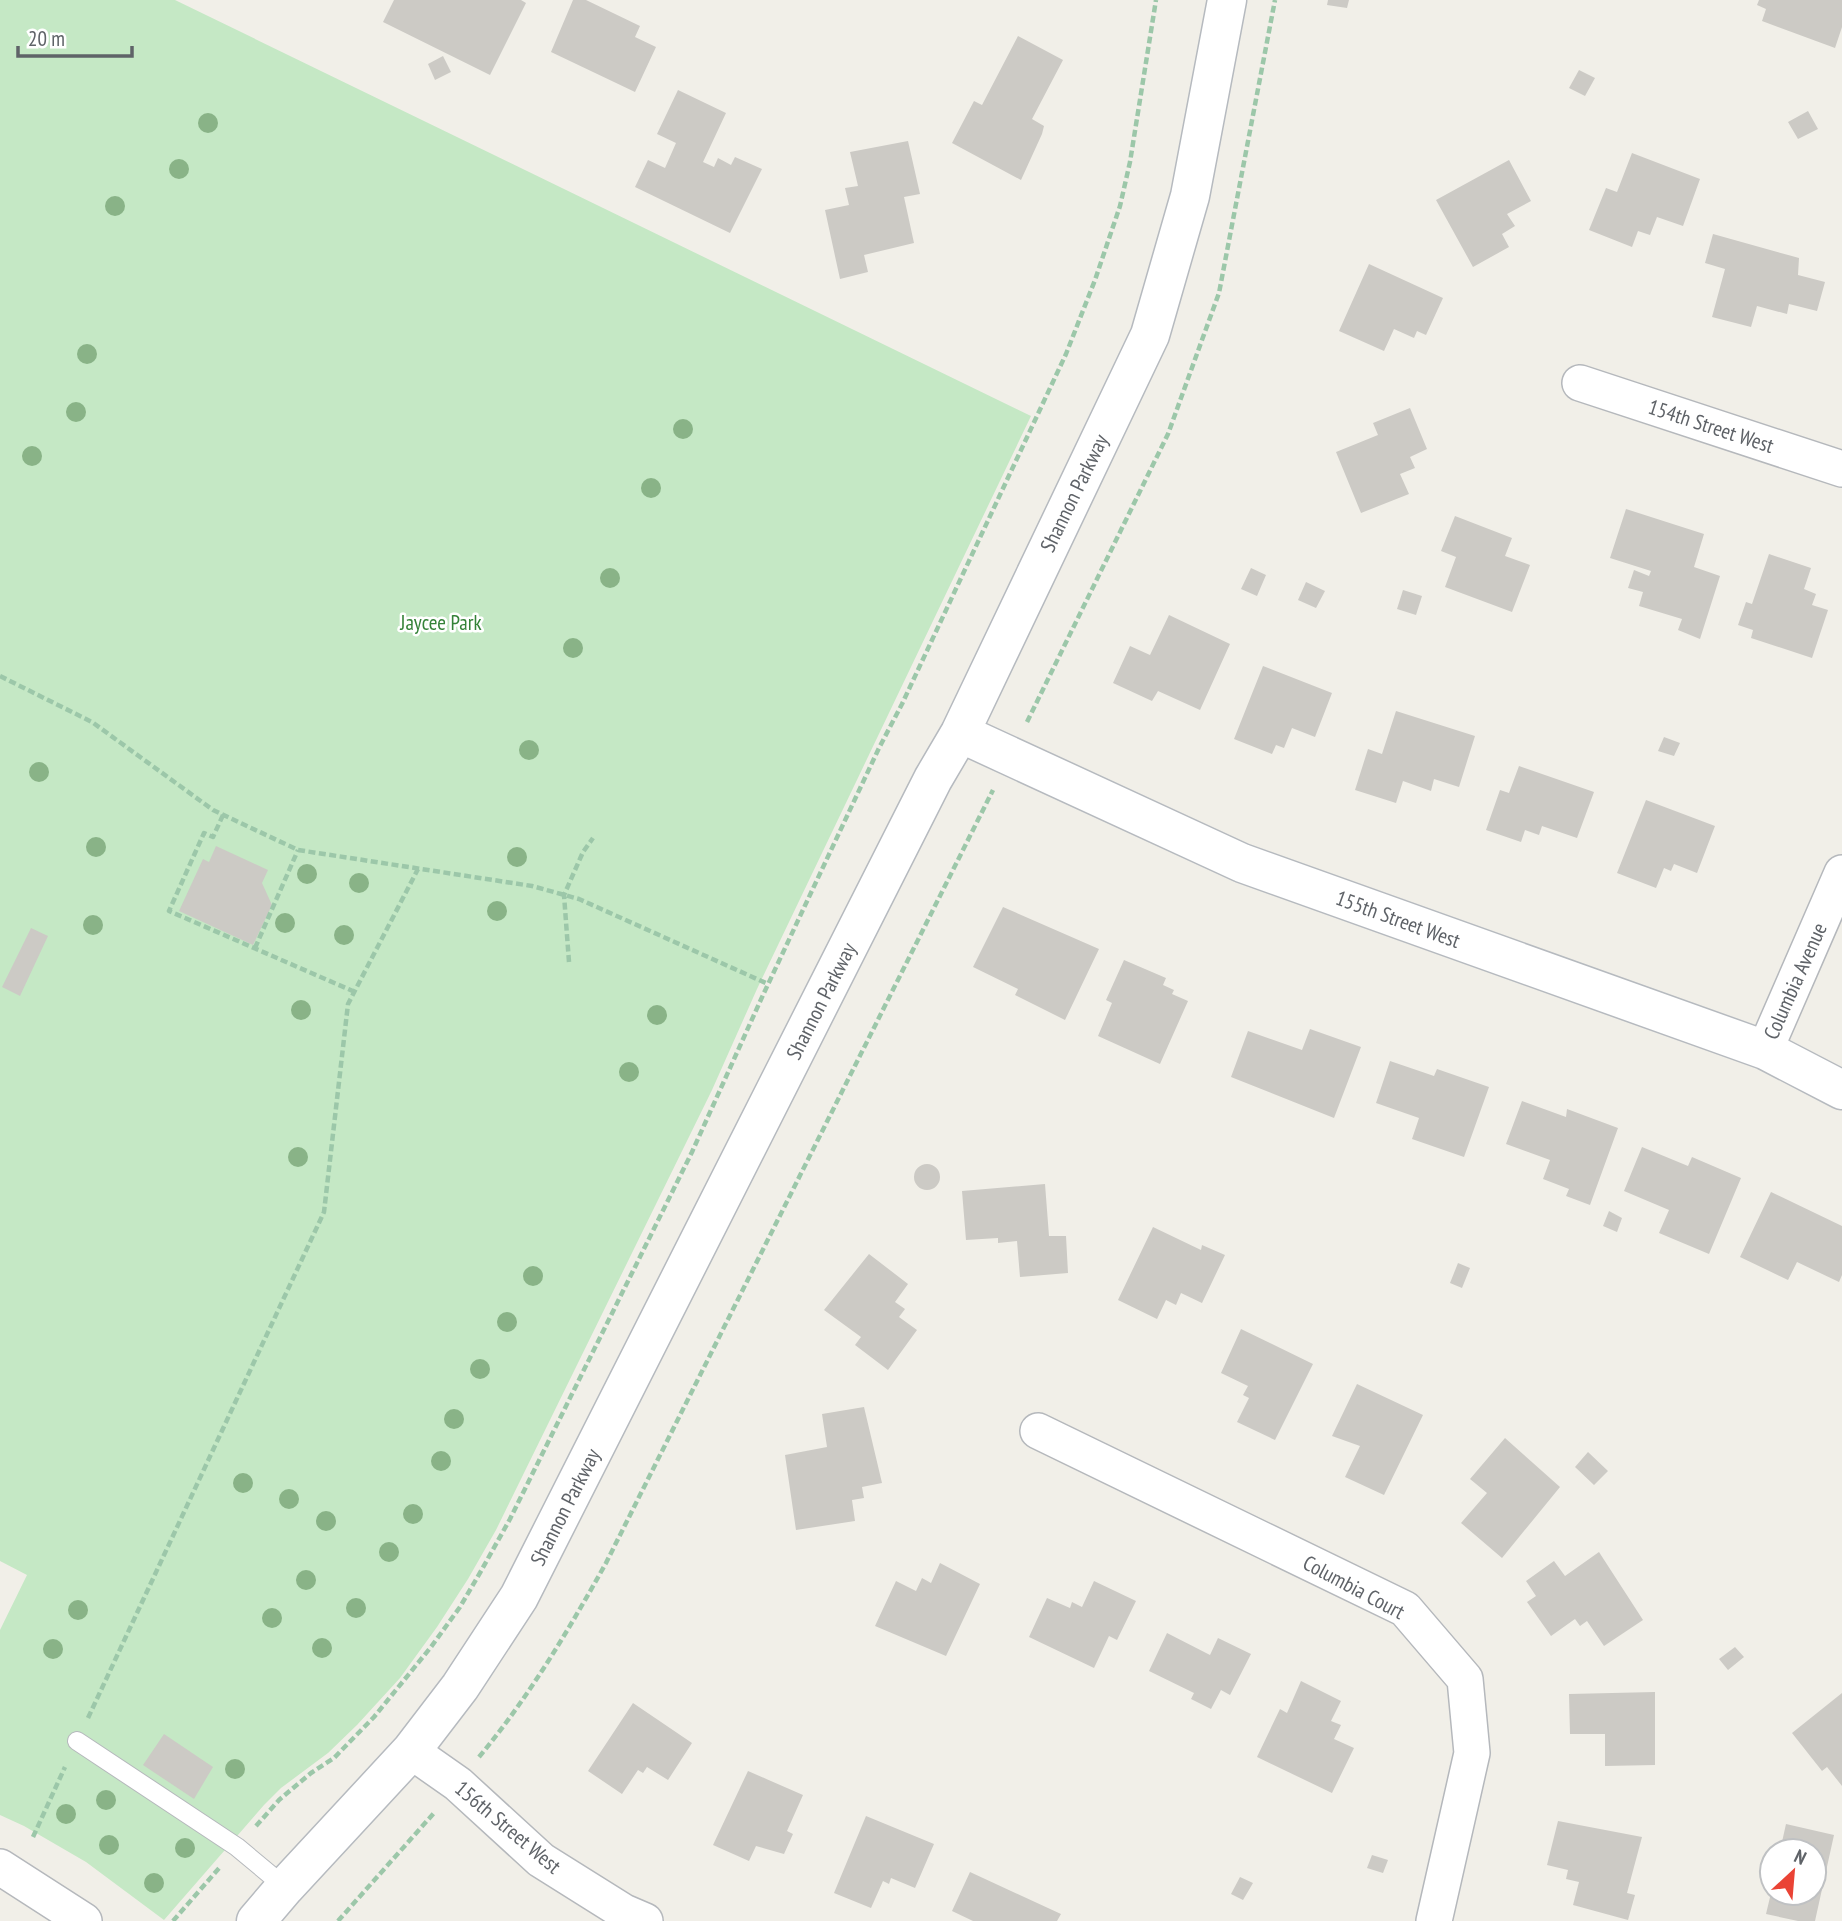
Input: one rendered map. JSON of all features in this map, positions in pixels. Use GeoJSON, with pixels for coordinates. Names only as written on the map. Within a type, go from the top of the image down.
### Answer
{"type":"FeatureCollection","features":[{"type":"Feature","properties":{"kind":"street","name":"Shannon Parkway"},"geometry":{"type":"LineString","coordinates":[[256,1921],[411,1751],[460,1687],[519,1597],[933,779],[960,733],[1150,335],[1189,196],[1227,0]]}},
{"type":"Feature","properties":{"kind":"street","name":"154th Street West"},"geometry":{"type":"LineString","coordinates":[[1580,383],[1842,470]]}},
{"type":"Feature","properties":{"kind":"street","name":"155th Street West"},"geometry":{"type":"LineString","coordinates":[[960,733],[1242,863],[1765,1050],[1842,1090]]}},
{"type":"Feature","properties":{"kind":"street","name":"Columbia Avenue"},"geometry":{"type":"LineString","coordinates":[[1765,1050],[1842,873]]}},
{"type":"Feature","properties":{"kind":"street","name":"Columbia Court"},"geometry":{"type":"LineString","coordinates":[[1038,1431],[1405,1609],[1465,1679],[1472,1753],[1434,1921]]}},
{"type":"Feature","properties":{"kind":"street","name":"156th Street West"},"geometry":{"type":"LineString","coordinates":[[411,1751],[458,1784],[541,1860],[624,1912],[645,1921]]}},
{"type":"Feature","properties":{"kind":"street"},"geometry":{"type":"LineString","coordinates":[[0,1867],[84,1921]]}},
{"type":"Feature","properties":{"kind":"lane"},"geometry":{"type":"LineString","coordinates":[[77,1741],[237,1847],[285,1887]]}},
{"type":"Feature","properties":{"kind":"path"},"geometry":{"type":"LineString","coordinates":[[173,1921],[279,1800],[334,1758],[403,1683],[460,1607],[510,1519],[692,1152],[768,984],[1003,491],[1071,342],[1120,206],[1130,162],[1156,0]]}},
{"type":"Feature","properties":{"kind":"path"},"geometry":{"type":"LineString","coordinates":[[338,1921],[427,1823],[505,1726],[570,1627],[606,1563],[1168,434],[1219,293],[1275,0]]}},
{"type":"Feature","properties":{"kind":"path"},"geometry":{"type":"LineString","coordinates":[[0,676],[92,722],[213,810],[298,850],[533,886],[579,899],[768,984]]}},
{"type":"Feature","properties":{"kind":"path"},"geometry":{"type":"LineString","coordinates":[[223,815],[213,837],[204,833],[169,911],[355,992]]}},
{"type":"Feature","properties":{"kind":"path"},"geometry":{"type":"LineString","coordinates":[[569,962],[564,895],[583,852],[593,838]]}},
{"type":"Feature","properties":{"kind":"path"},"geometry":{"type":"LineString","coordinates":[[255,948],[298,850]]}},
{"type":"Feature","properties":{"kind":"path"},"geometry":{"type":"LineString","coordinates":[[33,1837],[324,1212],[348,1004],[418,869]]}},
{"type":"Feature","properties":{"kind":"green space","name":"Jaycee Park"},"geometry":{"type":"Polygon","coordinates":[[[0,0],[175,0],[1031,416],[757,989],[712,1090],[496,1530],[468,1579],[400,1678],[328,1753],[281,1788],[264,1805],[164,1920],[86,1862],[0,1815],[0,1630],[27,1575],[0,1561],[0,0]]]}},
{"type":"Feature","properties":{"kind":"building"},"geometry":{"type":"Polygon","coordinates":[[[394,0],[521,0],[526,3],[490,75],[383,22],[394,0]]]}},
{"type":"Feature","properties":{"kind":"building"},"geometry":{"type":"Polygon","coordinates":[[[573,0],[586,0],[640,26],[635,37],[656,47],[635,92],[551,52],[573,0]]]}},
{"type":"Feature","properties":{"kind":"building"},"geometry":{"type":"Polygon","coordinates":[[[1328,0],[1349,0],[1347,8],[1327,5],[1328,0]]]}},
{"type":"Feature","properties":{"kind":"building"},"geometry":{"type":"Polygon","coordinates":[[[1759,0],[1842,0],[1842,27],[1835,48],[1762,21],[1766,9],[1757,5],[1759,0]]]}},
{"type":"Feature","properties":{"kind":"building"},"geometry":{"type":"Polygon","coordinates":[[[1018,36],[1063,60],[1032,119],[1044,126],[1021,180],[952,143],[974,101],[982,105],[1018,36]]]}},
{"type":"Feature","properties":{"kind":"building"},"geometry":{"type":"Polygon","coordinates":[[[443,56],[451,72],[435,80],[428,64],[443,56]]]}},
{"type":"Feature","properties":{"kind":"building"},"geometry":{"type":"Polygon","coordinates":[[[1579,70],[1595,78],[1585,96],[1569,88],[1579,70]]]}},
{"type":"Feature","properties":{"kind":"building"},"geometry":{"type":"Polygon","coordinates":[[[678,90],[726,113],[703,162],[714,167],[718,158],[731,165],[735,157],[762,169],[730,233],[635,187],[648,160],[665,168],[676,143],[657,134],[678,90]]]}},
{"type":"Feature","properties":{"kind":"building"},"geometry":{"type":"Polygon","coordinates":[[[1808,111],[1818,129],[1798,139],[1788,122],[1808,111]]]}},
{"type":"Feature","properties":{"kind":"building"},"geometry":{"type":"Polygon","coordinates":[[[908,141],[920,194],[904,197],[914,243],[864,255],[868,272],[840,279],[825,210],[849,205],[845,188],[858,186],[850,152],[908,141]]]}},
{"type":"Feature","properties":{"kind":"building"},"geometry":{"type":"Polygon","coordinates":[[[1632,153],[1700,179],[1683,226],[1657,217],[1650,235],[1638,231],[1632,247],[1589,230],[1606,188],[1617,192],[1632,153]]]}},
{"type":"Feature","properties":{"kind":"building"},"geometry":{"type":"Polygon","coordinates":[[[1509,160],[1531,201],[1507,214],[1515,226],[1502,234],[1509,247],[1473,267],[1436,200],[1509,160]]]}},
{"type":"Feature","properties":{"kind":"building"},"geometry":{"type":"Polygon","coordinates":[[[1713,234],[1799,258],[1798,275],[1825,282],[1817,311],[1789,304],[1787,314],[1757,306],[1751,327],[1712,317],[1725,269],[1705,263],[1713,234]]]}},
{"type":"Feature","properties":{"kind":"building"},"geometry":{"type":"Polygon","coordinates":[[[1369,264],[1443,298],[1426,335],[1417,331],[1414,338],[1394,329],[1384,351],[1339,331],[1369,264]]]}},
{"type":"Feature","properties":{"kind":"building"},"geometry":{"type":"Polygon","coordinates":[[[1410,408],[1427,449],[1410,457],[1415,468],[1400,474],[1409,494],[1361,513],[1336,452],[1378,435],[1373,423],[1410,408]]]}},
{"type":"Feature","properties":{"kind":"building"},"geometry":{"type":"Polygon","coordinates":[[[1626,509],[1704,534],[1694,567],[1720,576],[1700,639],[1678,630],[1682,619],[1639,606],[1643,592],[1628,588],[1634,570],[1649,576],[1651,571],[1610,558],[1626,509]]]}},
{"type":"Feature","properties":{"kind":"building"},"geometry":{"type":"Polygon","coordinates":[[[1455,516],[1512,538],[1505,556],[1530,565],[1512,612],[1445,587],[1456,557],[1441,551],[1455,516]]]}},
{"type":"Feature","properties":{"kind":"building"},"geometry":{"type":"Polygon","coordinates":[[[1769,554],[1811,568],[1804,589],[1816,594],[1812,605],[1828,610],[1812,658],[1751,638],[1753,630],[1738,625],[1746,602],[1752,604],[1769,554]]]}},
{"type":"Feature","properties":{"kind":"building"},"geometry":{"type":"Polygon","coordinates":[[[1251,568],[1266,575],[1257,596],[1241,589],[1251,568]]]}},
{"type":"Feature","properties":{"kind":"building"},"geometry":{"type":"Polygon","coordinates":[[[1306,582],[1325,591],[1316,608],[1298,600],[1306,582]]]}},
{"type":"Feature","properties":{"kind":"building"},"geometry":{"type":"Polygon","coordinates":[[[1403,590],[1422,596],[1416,615],[1397,609],[1403,590]]]}},
{"type":"Feature","properties":{"kind":"building"},"geometry":{"type":"Polygon","coordinates":[[[1169,615],[1230,644],[1200,710],[1158,691],[1152,701],[1113,683],[1130,646],[1150,655],[1169,615]]]}},
{"type":"Feature","properties":{"kind":"building"},"geometry":{"type":"Polygon","coordinates":[[[1263,666],[1332,693],[1315,737],[1292,728],[1284,748],[1276,745],[1272,754],[1234,739],[1263,666]]]}},
{"type":"Feature","properties":{"kind":"building"},"geometry":{"type":"Polygon","coordinates":[[[1396,711],[1475,736],[1459,787],[1434,779],[1431,791],[1403,781],[1396,803],[1355,790],[1368,749],[1382,754],[1396,711]]]}},
{"type":"Feature","properties":{"kind":"building"},"geometry":{"type":"Polygon","coordinates":[[[1664,737],[1680,743],[1674,756],[1658,751],[1664,737]]]}},
{"type":"Feature","properties":{"kind":"building"},"geometry":{"type":"Polygon","coordinates":[[[1519,766],[1594,792],[1577,838],[1542,826],[1539,835],[1525,830],[1521,842],[1486,830],[1500,790],[1509,793],[1519,766]]]}},
{"type":"Feature","properties":{"kind":"building"},"geometry":{"type":"Polygon","coordinates":[[[1646,800],[1715,826],[1697,873],[1674,864],[1671,871],[1664,868],[1656,888],[1617,873],[1646,800]]]}},
{"type":"Feature","properties":{"kind":"building"},"geometry":{"type":"Polygon","coordinates":[[[216,846],[268,870],[262,883],[272,905],[253,945],[179,911],[203,859],[209,862],[216,846]]]}},
{"type":"Feature","properties":{"kind":"building"},"geometry":{"type":"Polygon","coordinates":[[[1003,907],[1099,949],[1065,1020],[1015,995],[1018,989],[973,967],[1003,907]]]}},
{"type":"Feature","properties":{"kind":"building"},"geometry":{"type":"Polygon","coordinates":[[[31,928],[48,936],[20,996],[2,987],[31,928]]]}},
{"type":"Feature","properties":{"kind":"building"},"geometry":{"type":"Polygon","coordinates":[[[1124,960],[1166,978],[1163,985],[1174,990],[1172,994],[1188,1001],[1160,1064],[1098,1036],[1112,1003],[1106,1000],[1124,960]]]}},
{"type":"Feature","properties":{"kind":"building"},"geometry":{"type":"Polygon","coordinates":[[[1310,1029],[1361,1047],[1334,1118],[1231,1077],[1248,1031],[1302,1050],[1310,1029]]]}},
{"type":"Feature","properties":{"kind":"building"},"geometry":{"type":"Polygon","coordinates":[[[1390,1061],[1434,1076],[1437,1069],[1489,1087],[1464,1157],[1412,1139],[1419,1118],[1376,1103],[1390,1061]]]}},
{"type":"Feature","properties":{"kind":"building"},"geometry":{"type":"Polygon","coordinates":[[[1522,1101],[1566,1117],[1567,1109],[1618,1128],[1590,1205],[1566,1196],[1569,1189],[1543,1179],[1550,1160],[1506,1144],[1522,1101]]]}},
{"type":"Feature","properties":{"kind":"building"},"geometry":{"type":"Polygon","coordinates":[[[1642,1147],[1688,1166],[1692,1157],[1741,1178],[1709,1254],[1659,1233],[1669,1210],[1624,1191],[1642,1147]]]}},
{"type":"Feature","properties":{"kind":"building"},"geometry":{"type":"Polygon","coordinates":[[[927,1164],[936,1168],[940,1177],[936,1186],[927,1190],[918,1186],[914,1177],[918,1168],[927,1164]]]}},
{"type":"Feature","properties":{"kind":"building"},"geometry":{"type":"Polygon","coordinates":[[[1045,1184],[1049,1236],[1066,1236],[1068,1273],[1020,1277],[1017,1241],[998,1243],[998,1238],[966,1240],[962,1191],[1045,1184]]]}},
{"type":"Feature","properties":{"kind":"building"},"geometry":{"type":"Polygon","coordinates":[[[1771,1192],[1842,1226],[1842,1275],[1839,1282],[1797,1262],[1788,1280],[1740,1257],[1771,1192]]]}},
{"type":"Feature","properties":{"kind":"building"},"geometry":{"type":"Polygon","coordinates":[[[1609,1211],[1622,1218],[1617,1232],[1603,1226],[1609,1211]]]}},
{"type":"Feature","properties":{"kind":"building"},"geometry":{"type":"Polygon","coordinates":[[[1153,1227],[1201,1250],[1202,1245],[1225,1255],[1202,1303],[1181,1293],[1176,1305],[1166,1300],[1157,1319],[1118,1300],[1153,1227]]]}},
{"type":"Feature","properties":{"kind":"building"},"geometry":{"type":"Polygon","coordinates":[[[869,1254],[908,1284],[895,1302],[905,1309],[899,1317],[917,1330],[888,1370],[855,1345],[861,1337],[824,1310],[869,1254]]]}},
{"type":"Feature","properties":{"kind":"building"},"geometry":{"type":"Polygon","coordinates":[[[1458,1263],[1470,1268],[1462,1288],[1450,1283],[1458,1263]]]}},
{"type":"Feature","properties":{"kind":"building"},"geometry":{"type":"Polygon","coordinates":[[[1241,1329],[1313,1364],[1275,1440],[1237,1422],[1249,1398],[1243,1395],[1248,1386],[1221,1373],[1241,1329]]]}},
{"type":"Feature","properties":{"kind":"building"},"geometry":{"type":"Polygon","coordinates":[[[1357,1384],[1423,1415],[1384,1495],[1345,1477],[1360,1446],[1332,1436],[1357,1384]]]}},
{"type":"Feature","properties":{"kind":"building"},"geometry":{"type":"Polygon","coordinates":[[[864,1407],[882,1483],[862,1487],[864,1498],[852,1500],[855,1521],[796,1530],[785,1455],[827,1447],[822,1414],[864,1407]]]}},
{"type":"Feature","properties":{"kind":"building"},"geometry":{"type":"Polygon","coordinates":[[[1505,1438],[1560,1487],[1502,1558],[1461,1523],[1487,1493],[1470,1479],[1505,1438]]]}},
{"type":"Feature","properties":{"kind":"building"},"geometry":{"type":"Polygon","coordinates":[[[1588,1452],[1608,1471],[1594,1485],[1575,1467],[1588,1452]]]}},
{"type":"Feature","properties":{"kind":"building"},"geometry":{"type":"Polygon","coordinates":[[[1599,1552],[1643,1620],[1604,1646],[1587,1621],[1580,1626],[1575,1619],[1551,1636],[1527,1602],[1536,1596],[1526,1581],[1554,1561],[1565,1576],[1599,1552]]]}},
{"type":"Feature","properties":{"kind":"building"},"geometry":{"type":"Polygon","coordinates":[[[940,1563],[980,1584],[946,1656],[875,1626],[896,1581],[916,1591],[922,1578],[931,1583],[940,1563]]]}},
{"type":"Feature","properties":{"kind":"building"},"geometry":{"type":"Polygon","coordinates":[[[1094,1581],[1136,1601],[1117,1640],[1109,1636],[1094,1668],[1029,1637],[1047,1598],[1070,1608],[1072,1602],[1082,1607],[1094,1581]]]}},
{"type":"Feature","properties":{"kind":"building"},"geometry":{"type":"Polygon","coordinates":[[[1167,1633],[1210,1655],[1218,1638],[1251,1654],[1230,1695],[1221,1690],[1211,1709],[1191,1699],[1194,1693],[1149,1671],[1167,1633]]]}},
{"type":"Feature","properties":{"kind":"building"},"geometry":{"type":"Polygon","coordinates":[[[1735,1647],[1744,1657],[1728,1670],[1719,1659],[1735,1647]]]}},
{"type":"Feature","properties":{"kind":"building"},"geometry":{"type":"Polygon","coordinates":[[[1301,1681],[1341,1701],[1331,1721],[1341,1725],[1334,1739],[1354,1748],[1332,1793],[1257,1757],[1280,1709],[1287,1713],[1301,1681]]]}},
{"type":"Feature","properties":{"kind":"building"},"geometry":{"type":"Polygon","coordinates":[[[1655,1692],[1655,1765],[1605,1766],[1605,1734],[1570,1734],[1569,1694],[1655,1692]]]}},
{"type":"Feature","properties":{"kind":"building"},"geometry":{"type":"Polygon","coordinates":[[[1842,1693],[1842,1786],[1827,1767],[1822,1771],[1792,1733],[1842,1693]]]}},
{"type":"Feature","properties":{"kind":"building"},"geometry":{"type":"Polygon","coordinates":[[[633,1703],[692,1743],[668,1780],[647,1767],[643,1773],[638,1770],[622,1794],[588,1771],[633,1703]]]}},
{"type":"Feature","properties":{"kind":"building"},"geometry":{"type":"Polygon","coordinates":[[[164,1734],[213,1767],[194,1799],[143,1765],[164,1734]]]}},
{"type":"Feature","properties":{"kind":"building"},"geometry":{"type":"Polygon","coordinates":[[[748,1771],[803,1795],[787,1831],[793,1834],[784,1854],[756,1846],[749,1861],[713,1845],[748,1771]]]}},
{"type":"Feature","properties":{"kind":"building"},"geometry":{"type":"Polygon","coordinates":[[[866,1816],[934,1844],[915,1888],[891,1878],[889,1884],[883,1881],[871,1908],[834,1893],[866,1816]]]}},
{"type":"Feature","properties":{"kind":"building"},"geometry":{"type":"Polygon","coordinates":[[[1558,1821],[1642,1837],[1627,1893],[1635,1895],[1628,1920],[1573,1905],[1579,1882],[1566,1879],[1568,1870],[1547,1865],[1558,1821]]]}},
{"type":"Feature","properties":{"kind":"building"},"geometry":{"type":"Polygon","coordinates":[[[1786,1824],[1834,1835],[1828,1862],[1828,1837],[1783,1837],[1786,1824]]]}},
{"type":"Feature","properties":{"kind":"building"},"geometry":{"type":"Polygon","coordinates":[[[1372,1855],[1388,1860],[1383,1873],[1367,1868],[1372,1855]]]}},
{"type":"Feature","properties":{"kind":"building"},"geometry":{"type":"Polygon","coordinates":[[[970,1872],[1061,1914],[1057,1921],[973,1921],[952,1911],[970,1872]]]}},
{"type":"Feature","properties":{"kind":"building"},"geometry":{"type":"Polygon","coordinates":[[[1240,1877],[1253,1883],[1243,1900],[1231,1894],[1240,1877]]]}},
{"type":"Feature","properties":{"kind":"building"},"geometry":{"type":"Polygon","coordinates":[[[1768,1907],[1818,1907],[1815,1921],[1798,1921],[1766,1914],[1768,1907]]]}}]}
